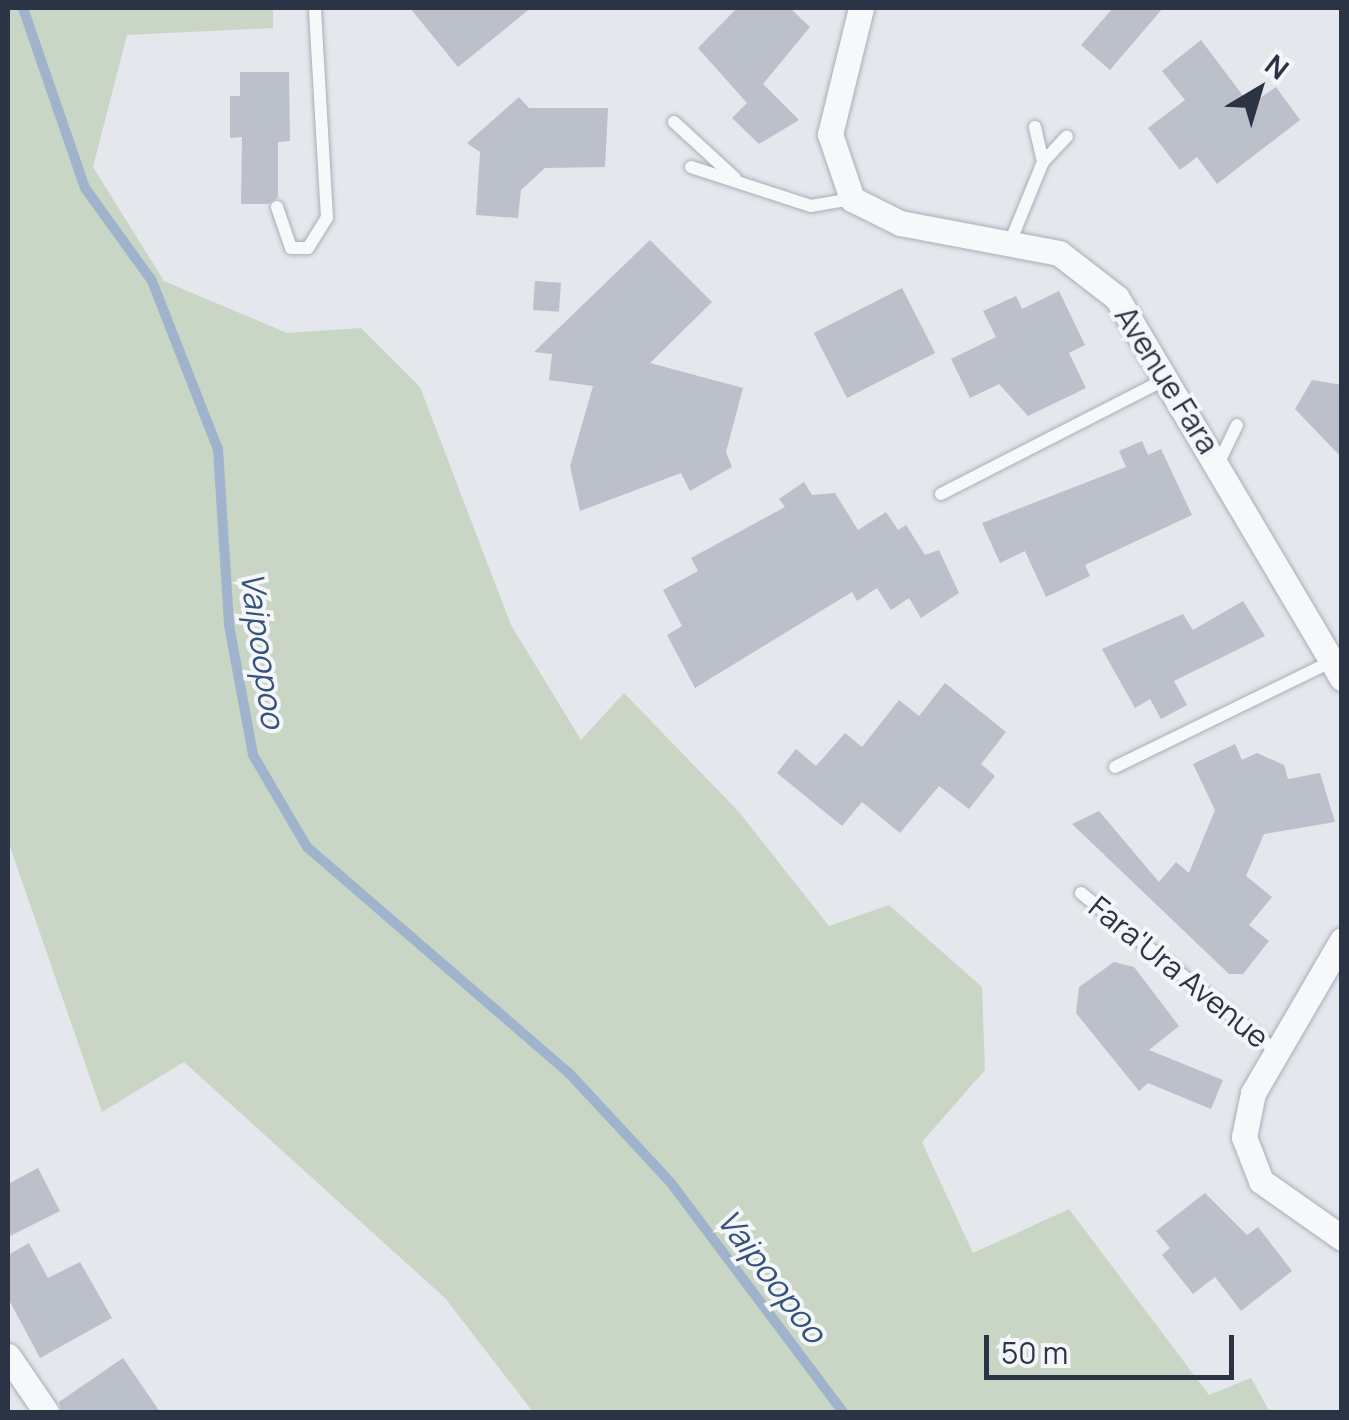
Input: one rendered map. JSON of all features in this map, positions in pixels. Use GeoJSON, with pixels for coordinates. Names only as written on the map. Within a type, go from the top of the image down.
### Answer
{"type":"FeatureCollection","features":[{"type":"Feature","properties":{"kind":"street"},"geometry":{"type":"LineString","coordinates":[[852,199],[830,134],[861,8]]}},
{"type":"Feature","properties":{"kind":"street","name":"Avenue Fara"},"geometry":{"type":"LineString","coordinates":[[852,199],[900,223],[1011,240],[1085,270],[1170,377],[1337,670]]}},
{"type":"Feature","properties":{"kind":"street"},"geometry":{"type":"LineString","coordinates":[[1342,940],[1246,1114],[1249,1159],[1283,1202],[1342,1238]]}},
{"type":"Feature","properties":{"kind":"street"},"geometry":{"type":"LineString","coordinates":[[8,1356],[46,1412]]}},
{"type":"Feature","properties":{"kind":"lane"},"geometry":{"type":"LineString","coordinates":[[277,207],[291,248],[308,248],[327,218],[314,8]]}},
{"type":"Feature","properties":{"kind":"lane"},"geometry":{"type":"LineString","coordinates":[[674,122],[737,180]]}},
{"type":"Feature","properties":{"kind":"lane"},"geometry":{"type":"LineString","coordinates":[[1035,127],[1043,162]]}},
{"type":"Feature","properties":{"kind":"lane"},"geometry":{"type":"LineString","coordinates":[[1011,240],[1043,162],[1066,136]]}},
{"type":"Feature","properties":{"kind":"lane"},"geometry":{"type":"LineString","coordinates":[[691,166],[810,206],[852,199]]}},
{"type":"Feature","properties":{"kind":"lane"},"geometry":{"type":"LineString","coordinates":[[941,494],[1170,377]]}},
{"type":"Feature","properties":{"kind":"lane"},"geometry":{"type":"LineString","coordinates":[[1219,462],[1237,425]]}},
{"type":"Feature","properties":{"kind":"lane"},"geometry":{"type":"LineString","coordinates":[[1115,767],[1337,670]]}},
{"type":"Feature","properties":{"kind":"lane","name":"Fara'Ura Avenue"},"geometry":{"type":"LineString","coordinates":[[1081,892],[1278,1052]]}},
{"type":"Feature","properties":{"kind":"green space"},"geometry":{"type":"Polygon","coordinates":[[[8,8],[273,8],[273,28],[127,35],[93,167],[164,281],[287,333],[361,328],[420,387],[511,625],[581,740],[624,693],[739,812],[829,926],[889,905],[982,987],[985,1070],[922,1142],[973,1253],[1069,1209],[1209,1395],[1251,1378],[1270,1412],[533,1412],[445,1298],[184,1062],[102,1112],[8,841],[8,8]]]}},
{"type":"Feature","properties":{"kind":"building"},"geometry":{"type":"Polygon","coordinates":[[[410,8],[531,8],[458,67],[410,8]]]}},
{"type":"Feature","properties":{"kind":"building"},"geometry":{"type":"Polygon","coordinates":[[[737,8],[790,8],[810,27],[763,84],[799,120],[759,144],[732,118],[747,103],[698,48],[737,8]]]}},
{"type":"Feature","properties":{"kind":"building"},"geometry":{"type":"Polygon","coordinates":[[[1113,8],[1163,8],[1110,70],[1081,45],[1113,8]]]}},
{"type":"Feature","properties":{"kind":"building"},"geometry":{"type":"Polygon","coordinates":[[[1201,40],[1250,105],[1276,87],[1300,120],[1217,184],[1197,157],[1180,170],[1148,128],[1185,100],[1162,71],[1201,40]]]}},
{"type":"Feature","properties":{"kind":"building"},"geometry":{"type":"Polygon","coordinates":[[[240,72],[289,72],[290,141],[278,142],[278,197],[268,204],[241,204],[242,137],[230,138],[230,96],[240,96],[240,72]]]}},
{"type":"Feature","properties":{"kind":"building"},"geometry":{"type":"Polygon","coordinates":[[[519,97],[529,108],[608,108],[605,167],[545,168],[521,190],[518,218],[476,215],[480,152],[467,143],[519,97]]]}},
{"type":"Feature","properties":{"kind":"building"},"geometry":{"type":"Polygon","coordinates":[[[650,240],[712,302],[650,363],[743,388],[726,452],[732,467],[690,491],[681,473],[580,511],[570,466],[593,386],[549,380],[552,354],[534,352],[650,240]]]}},
{"type":"Feature","properties":{"kind":"building"},"geometry":{"type":"Polygon","coordinates":[[[535,281],[561,283],[559,312],[533,310],[535,281]]]}},
{"type":"Feature","properties":{"kind":"building"},"geometry":{"type":"Polygon","coordinates":[[[902,288],[935,353],[847,398],[814,333],[902,288]]]}},
{"type":"Feature","properties":{"kind":"building"},"geometry":{"type":"Polygon","coordinates":[[[1059,291],[1085,345],[1069,353],[1086,388],[1028,416],[999,384],[970,398],[951,359],[996,337],[983,311],[1016,296],[1022,309],[1059,291]]]}},
{"type":"Feature","properties":{"kind":"building"},"geometry":{"type":"Polygon","coordinates":[[[1312,380],[1342,385],[1342,458],[1295,409],[1312,380]]]}},
{"type":"Feature","properties":{"kind":"building"},"geometry":{"type":"Polygon","coordinates":[[[1142,441],[1148,455],[1161,449],[1192,515],[1085,565],[1090,576],[1046,597],[1025,551],[1000,563],[982,523],[1126,467],[1119,451],[1142,441]]]}},
{"type":"Feature","properties":{"kind":"building"},"geometry":{"type":"Polygon","coordinates":[[[804,482],[812,495],[835,493],[858,530],[886,512],[898,530],[906,525],[925,555],[939,550],[959,593],[921,618],[909,598],[891,610],[877,588],[857,601],[852,592],[695,688],[667,635],[682,626],[663,590],[698,571],[691,558],[785,507],[779,499],[804,482]]]}},
{"type":"Feature","properties":{"kind":"building"},"geometry":{"type":"Polygon","coordinates":[[[1243,601],[1265,636],[1174,681],[1187,705],[1161,719],[1150,699],[1135,708],[1102,649],[1183,614],[1193,630],[1243,601]]]}},
{"type":"Feature","properties":{"kind":"building"},"geometry":{"type":"Polygon","coordinates":[[[945,683],[1006,732],[981,764],[995,776],[969,809],[939,786],[900,833],[862,802],[842,826],[777,773],[796,749],[816,766],[845,733],[862,747],[899,700],[919,716],[945,683]]]}},
{"type":"Feature","properties":{"kind":"building"},"geometry":{"type":"Polygon","coordinates":[[[1235,744],[1242,760],[1257,753],[1284,765],[1288,779],[1320,773],[1335,822],[1264,834],[1246,876],[1272,897],[1249,925],[1269,941],[1243,974],[1229,974],[1072,824],[1099,811],[1159,882],[1176,862],[1189,873],[1215,810],[1193,764],[1235,744]]]}},
{"type":"Feature","properties":{"kind":"building"},"geometry":{"type":"Polygon","coordinates":[[[1114,962],[1134,967],[1179,1026],[1149,1050],[1223,1080],[1211,1109],[1148,1083],[1139,1091],[1076,1013],[1079,987],[1114,962]]]}},
{"type":"Feature","properties":{"kind":"building"},"geometry":{"type":"Polygon","coordinates":[[[38,1168],[60,1211],[8,1237],[8,1184],[38,1168]]]}},
{"type":"Feature","properties":{"kind":"building"},"geometry":{"type":"Polygon","coordinates":[[[1205,1193],[1247,1235],[1258,1227],[1292,1271],[1241,1311],[1215,1277],[1193,1294],[1162,1255],[1170,1248],[1156,1231],[1205,1193]]]}},
{"type":"Feature","properties":{"kind":"building"},"geometry":{"type":"Polygon","coordinates":[[[29,1243],[48,1278],[80,1262],[112,1318],[40,1358],[8,1298],[8,1255],[29,1243]]]}},
{"type":"Feature","properties":{"kind":"building"},"geometry":{"type":"Polygon","coordinates":[[[123,1358],[160,1412],[62,1412],[59,1402],[123,1358]]]}},
{"type":"Feature","properties":{"kind":"waterway","name":"Vaipoopoo"},"geometry":{"type":"LineString","coordinates":[[23,8],[85,188],[152,281],[218,449],[229,625],[253,755],[307,847],[568,1072],[671,1183],[843,1412]]}}]}
